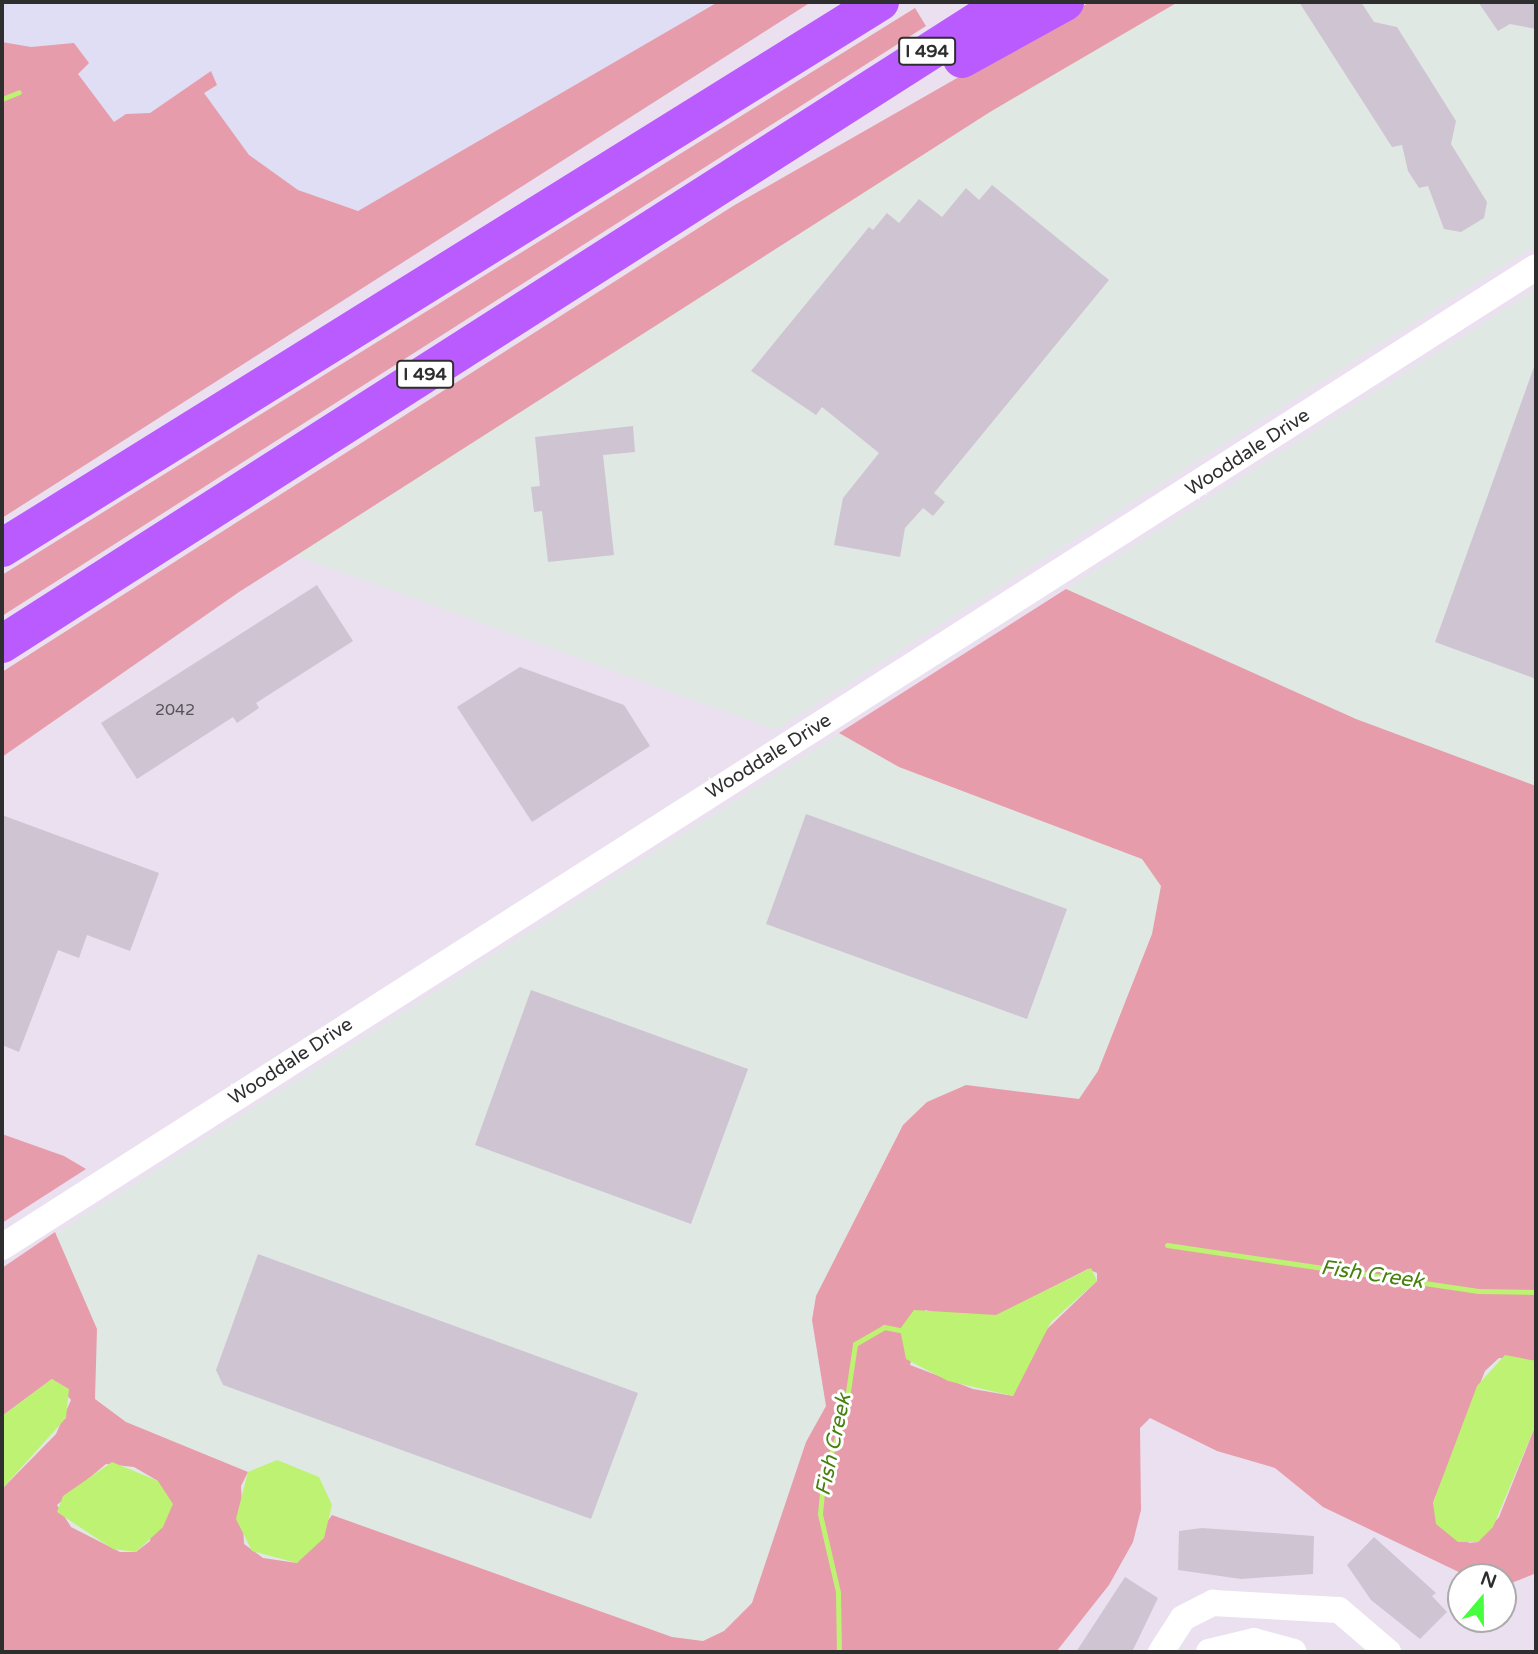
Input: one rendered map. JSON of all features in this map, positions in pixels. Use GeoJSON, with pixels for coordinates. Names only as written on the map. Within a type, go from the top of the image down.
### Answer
{"type":"FeatureCollection","features":[{"type":"Feature","properties":{"kind":"highway"},"geometry":{"type":"LineString","coordinates":[[840,26],[869,2]]}},
{"type":"Feature","properties":{"kind":"highway"},"geometry":{"type":"LineString","coordinates":[[2,548],[880,2]]}},
{"type":"Feature","properties":{"kind":"highway","name":"I 494"},"geometry":{"type":"LineString","coordinates":[[2,644],[846,101],[1007,2]]}},
{"type":"Feature","properties":{"kind":"highway"},"geometry":{"type":"LineString","coordinates":[[846,101],[935,74],[1065,2]]}},
{"type":"Feature","properties":{"kind":"street","name":"Wooddale Drive"},"geometry":{"type":"LineString","coordinates":[[2,1247],[1536,267]]}},
{"type":"Feature","properties":{"kind":"street"},"geometry":{"type":"LineString","coordinates":[[1161,1652],[1183,1618],[1201,1605],[1339,1610],[1388,1652]]}},
{"type":"Feature","properties":{"kind":"street"},"geometry":{"type":"LineString","coordinates":[[1254,1641],[1255,1605]]}},
{"type":"Feature","properties":{"kind":"street"},"geometry":{"type":"LineString","coordinates":[[1209,1652],[1254,1641],[1294,1652]]}},
{"type":"Feature","properties":{"kind":"shaded area"},"geometry":{"type":"Polygon","coordinates":[[[2,2],[811,2],[2,518],[2,2]]]}},
{"type":"Feature","properties":{"kind":"shaded area"},"geometry":{"type":"Polygon","coordinates":[[[718,2],[811,2],[2,518],[2,42],[31,47],[74,43],[89,63],[78,74],[114,122],[126,114],[150,113],[211,71],[217,85],[204,93],[249,155],[298,190],[358,211],[718,2]]]}},
{"type":"Feature","properties":{"kind":"shaded area"},"geometry":{"type":"Polygon","coordinates":[[[1090,2],[1536,2],[1536,245],[776,730],[226,530],[733,206],[1090,2]]]}},
{"type":"Feature","properties":{"kind":"shaded area"},"geometry":{"type":"Polygon","coordinates":[[[1090,2],[1178,2],[990,112],[239,592],[2,757],[2,672],[733,206],[1090,2]]]}},
{"type":"Feature","properties":{"kind":"shaded area"},"geometry":{"type":"Polygon","coordinates":[[[915,8],[926,26],[2,616],[2,575],[915,8]]]}},
{"type":"Feature","properties":{"kind":"shaded area"},"geometry":{"type":"Polygon","coordinates":[[[1536,289],[1536,1437],[1151,1296],[1020,1652],[2,1652],[2,1268],[1536,289]]]}},
{"type":"Feature","properties":{"kind":"shaded area"},"geometry":{"type":"Polygon","coordinates":[[[1066,589],[1356,719],[1536,786],[1536,1361],[1499,1358],[1485,1371],[1433,1503],[1469,1543],[1478,1542],[1499,1517],[1536,1424],[1534,1574],[1517,1581],[1517,1563],[1447,1563],[1447,1566],[1323,1507],[1275,1468],[1217,1451],[1150,1418],[1140,1428],[1141,1510],[1133,1542],[1109,1585],[1056,1652],[2,1652],[2,1489],[56,1434],[71,1400],[52,1379],[2,1416],[2,1268],[55,1232],[97,1329],[95,1399],[126,1422],[248,1472],[241,1486],[244,1544],[263,1558],[297,1563],[332,1515],[672,1637],[703,1641],[724,1631],[752,1603],[806,1442],[826,1406],[812,1320],[816,1296],[903,1125],[927,1102],[966,1085],[1079,1099],[1098,1071],[1152,934],[1161,886],[1142,859],[899,767],[839,733],[1066,589]],[[1088,1269],[997,1315],[955,1317],[925,1310],[910,1365],[973,1389],[1013,1396],[1045,1331],[1097,1281],[1097,1273],[1088,1269]],[[106,1464],[57,1505],[71,1527],[120,1552],[136,1552],[150,1541],[158,1481],[134,1467],[106,1464]]]}},
{"type":"Feature","properties":{"kind":"shaded area"},"geometry":{"type":"Polygon","coordinates":[[[2,1134],[64,1156],[86,1169],[2,1223],[2,1134]]]}},
{"type":"Feature","properties":{"kind":"shaded area"},"geometry":{"type":"Polygon","coordinates":[[[1091,1268],[1097,1281],[1051,1322],[1013,1396],[948,1381],[906,1359],[900,1329],[914,1310],[996,1315],[1091,1268]]]}},
{"type":"Feature","properties":{"kind":"shaded area"},"geometry":{"type":"Polygon","coordinates":[[[1505,1355],[1536,1361],[1536,1424],[1493,1527],[1478,1542],[1458,1542],[1436,1524],[1433,1503],[1477,1386],[1505,1355]]]}},
{"type":"Feature","properties":{"kind":"shaded area"},"geometry":{"type":"Polygon","coordinates":[[[52,1379],[69,1389],[66,1418],[2,1489],[2,1416],[52,1379]]]}},
{"type":"Feature","properties":{"kind":"shaded area"},"geometry":{"type":"Polygon","coordinates":[[[277,1460],[319,1477],[332,1505],[324,1538],[297,1563],[252,1551],[236,1519],[248,1472],[277,1460]]]}},
{"type":"Feature","properties":{"kind":"shaded area"},"geometry":{"type":"Polygon","coordinates":[[[112,1462],[158,1481],[173,1504],[163,1527],[136,1552],[113,1549],[57,1512],[63,1496],[112,1462]]]}},
{"type":"Feature","properties":{"kind":"building"},"geometry":{"type":"Polygon","coordinates":[[[1299,2],[1361,2],[1374,22],[1397,27],[1456,121],[1451,144],[1487,202],[1484,218],[1461,232],[1444,229],[1428,186],[1419,188],[1408,171],[1402,145],[1392,147],[1299,2]]]}},
{"type":"Feature","properties":{"kind":"building"},"geometry":{"type":"Polygon","coordinates":[[[1478,2],[1536,2],[1536,29],[1510,24],[1498,31],[1478,2]]]}},
{"type":"Feature","properties":{"kind":"building"},"geometry":{"type":"Polygon","coordinates":[[[992,185],[1109,280],[934,493],[945,502],[933,516],[923,508],[905,528],[900,557],[834,545],[843,498],[879,453],[822,407],[816,415],[751,371],[869,227],[873,230],[887,213],[899,223],[919,199],[942,217],[966,188],[979,200],[992,185]]]}},
{"type":"Feature","properties":{"kind":"building"},"geometry":{"type":"Polygon","coordinates":[[[1536,367],[1536,679],[1435,642],[1536,367]]]}},
{"type":"Feature","properties":{"kind":"building"},"geometry":{"type":"Polygon","coordinates":[[[633,426],[635,452],[603,455],[614,555],[548,562],[542,511],[534,512],[531,487],[540,486],[535,437],[633,426]]]}},
{"type":"Feature","properties":{"kind":"building"},"geometry":{"type":"Polygon","coordinates":[[[317,585],[353,641],[256,703],[259,708],[237,723],[233,717],[137,779],[101,723],[317,585]]]}},
{"type":"Feature","properties":{"kind":"building"},"geometry":{"type":"Polygon","coordinates":[[[520,667],[624,705],[650,746],[532,822],[457,707],[520,667]]]}},
{"type":"Feature","properties":{"kind":"building"},"geometry":{"type":"Polygon","coordinates":[[[806,814],[1067,909],[1027,1019],[766,924],[806,814]]]}},
{"type":"Feature","properties":{"kind":"building"},"geometry":{"type":"Polygon","coordinates":[[[2,815],[159,873],[130,951],[87,935],[79,958],[58,950],[19,1052],[2,1045],[2,815]]]}},
{"type":"Feature","properties":{"kind":"building"},"geometry":{"type":"Polygon","coordinates":[[[531,990],[748,1069],[691,1224],[475,1145],[531,990]]]}},
{"type":"Feature","properties":{"kind":"building"},"geometry":{"type":"Polygon","coordinates":[[[258,1254],[638,1393],[591,1519],[223,1385],[216,1370],[258,1254]]]}},
{"type":"Feature","properties":{"kind":"building"},"geometry":{"type":"Polygon","coordinates":[[[1202,1528],[1314,1536],[1313,1574],[1241,1579],[1178,1570],[1179,1531],[1202,1528]]]}},
{"type":"Feature","properties":{"kind":"building"},"geometry":{"type":"Polygon","coordinates":[[[1374,1537],[1436,1593],[1432,1596],[1447,1612],[1420,1639],[1371,1600],[1347,1565],[1374,1537]]]}},
{"type":"Feature","properties":{"kind":"building"},"geometry":{"type":"Polygon","coordinates":[[[1125,1577],[1158,1598],[1132,1652],[1076,1652],[1125,1577]]]}},
{"type":"Feature","properties":{"kind":"waterway"},"geometry":{"type":"LineString","coordinates":[[2,99],[19,92]]}},
{"type":"Feature","properties":{"kind":"waterway","name":"Fish Creek"},"geometry":{"type":"LineString","coordinates":[[1167,1245],[1477,1291],[1536,1292]]}},
{"type":"Feature","properties":{"kind":"waterway"},"geometry":{"type":"LineString","coordinates":[[839,1652],[838,1592],[820,1514],[824,1472],[844,1418],[855,1344],[884,1327],[905,1331]]}}]}
